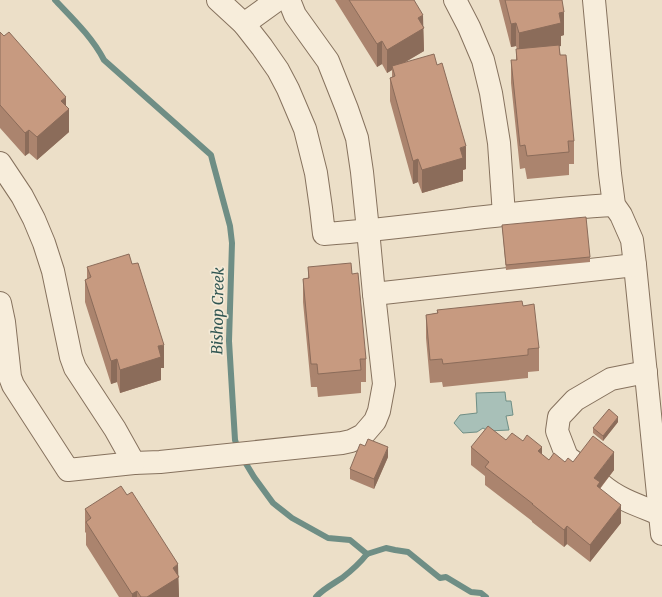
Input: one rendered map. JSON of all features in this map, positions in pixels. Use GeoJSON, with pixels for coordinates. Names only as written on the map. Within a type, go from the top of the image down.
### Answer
{"type":"FeatureCollection","features":[{"type":"Feature","properties":{"kind":"lane"},"geometry":{"type":"LineString","coordinates":[[218,0],[244,24],[278,70],[288,89],[306,129],[316,173],[324,234],[614,205]]}},
{"type":"Feature","properties":{"kind":"lane"},"geometry":{"type":"LineString","coordinates":[[244,24],[277,0]]}},
{"type":"Feature","properties":{"kind":"lane"},"geometry":{"type":"LineString","coordinates":[[0,303],[4,322],[10,377],[13,385],[68,470],[339,444],[351,441],[363,435],[375,421],[380,410],[384,384],[362,172],[357,138],[328,61],[295,15],[288,0]]}},
{"type":"Feature","properties":{"kind":"lane"},"geometry":{"type":"LineString","coordinates":[[454,0],[469,27],[484,60],[499,143],[504,215]]}},
{"type":"Feature","properties":{"kind":"lane"},"geometry":{"type":"LineString","coordinates":[[594,0],[614,205],[632,240],[661,524]]}},
{"type":"Feature","properties":{"kind":"lane"},"geometry":{"type":"LineString","coordinates":[[0,163],[22,196],[44,243],[53,271],[71,357],[75,368],[115,429],[134,463]]}},
{"type":"Feature","properties":{"kind":"lane"},"geometry":{"type":"LineString","coordinates":[[374,294],[635,265]]}},
{"type":"Feature","properties":{"kind":"lane"},"geometry":{"type":"LineString","coordinates":[[582,468],[567,457],[558,431],[559,417],[575,400],[611,379],[646,372]]}},
{"type":"Feature","properties":{"kind":"lane"},"geometry":{"type":"LineString","coordinates":[[602,484],[607,489],[635,505],[661,524]]}},
{"type":"Feature","properties":{"kind":"water"},"geometry":{"type":"Polygon","coordinates":[[[505,392],[506,401],[511,401],[513,415],[506,416],[509,430],[488,431],[483,428],[477,432],[463,433],[454,423],[460,415],[477,413],[476,393],[505,392]]]}},
{"type":"Feature","properties":{"kind":"building"},"geometry":{"type":"Polygon","coordinates":[[[349,0],[414,0],[423,15],[418,18],[424,28],[387,50],[382,41],[377,44],[349,0]]]}},
{"type":"Feature","properties":{"kind":"building"},"geometry":{"type":"Polygon","coordinates":[[[505,0],[562,0],[564,12],[559,13],[561,23],[519,33],[516,23],[511,24],[505,0]]]}},
{"type":"Feature","properties":{"kind":"building"},"geometry":{"type":"Polygon","coordinates":[[[0,32],[4,36],[9,32],[66,97],[61,101],[69,109],[37,137],[29,130],[25,133],[0,105],[0,32]]]}},
{"type":"Feature","properties":{"kind":"building"},"geometry":{"type":"Polygon","coordinates":[[[559,45],[560,55],[566,55],[574,141],[568,141],[569,152],[527,156],[525,145],[520,146],[511,60],[517,60],[516,49],[559,45]]]}},
{"type":"Feature","properties":{"kind":"building"},"geometry":{"type":"Polygon","coordinates":[[[434,54],[437,65],[442,63],[466,146],[460,148],[463,158],[422,170],[418,159],[413,161],[390,78],[395,76],[392,66],[434,54]]]}},
{"type":"Feature","properties":{"kind":"building"},"geometry":{"type":"Polygon","coordinates":[[[586,217],[590,257],[506,265],[502,225],[586,217]]]}},
{"type":"Feature","properties":{"kind":"building"},"geometry":{"type":"Polygon","coordinates":[[[129,254],[132,264],[138,263],[164,345],[158,346],[161,357],[120,370],[117,359],[111,361],[85,280],[91,277],[87,267],[129,254]]]}},
{"type":"Feature","properties":{"kind":"building"},"geometry":{"type":"Polygon","coordinates":[[[351,263],[352,274],[358,273],[366,359],[360,359],[361,370],[318,374],[317,364],[311,364],[303,279],[309,278],[308,267],[351,263]]]}},
{"type":"Feature","properties":{"kind":"building"},"geometry":{"type":"Polygon","coordinates":[[[522,301],[523,306],[534,304],[539,348],[528,349],[528,355],[443,364],[442,359],[430,360],[426,315],[438,313],[437,310],[522,301]]]}},
{"type":"Feature","properties":{"kind":"building"},"geometry":{"type":"Polygon","coordinates":[[[609,409],[618,417],[603,436],[593,428],[609,409]]]}},
{"type":"Feature","properties":{"kind":"building"},"geometry":{"type":"Polygon","coordinates":[[[488,426],[506,440],[512,433],[523,441],[527,435],[542,447],[538,451],[549,460],[554,453],[565,462],[568,458],[573,462],[593,436],[614,452],[594,478],[600,482],[597,486],[621,505],[590,545],[567,526],[564,530],[485,467],[489,462],[471,447],[488,426]]]}},
{"type":"Feature","properties":{"kind":"building"},"geometry":{"type":"Polygon","coordinates":[[[368,439],[388,447],[374,479],[350,469],[360,444],[365,446],[368,439]]]}},
{"type":"Feature","properties":{"kind":"building"},"geometry":{"type":"Polygon","coordinates":[[[121,486],[127,495],[132,492],[178,564],[173,568],[179,577],[147,597],[141,597],[137,591],[132,594],[86,522],[91,518],[85,509],[121,486]]]}},
{"type":"Feature","properties":{"kind":"waterway","name":"Bishop Creek"},"geometry":{"type":"LineString","coordinates":[[55,0],[88,36],[104,60],[211,155],[230,226],[232,243],[229,341],[235,440],[238,449]]}},
{"type":"Feature","properties":{"kind":"waterway","name":"Bishop Creek"},"geometry":{"type":"LineString","coordinates":[[242,457],[254,477],[273,503],[292,518],[328,538],[350,540],[367,554]]}},
{"type":"Feature","properties":{"kind":"waterway"},"geometry":{"type":"LineString","coordinates":[[367,554],[386,548],[408,552],[440,578],[446,577],[471,592],[481,593],[486,597]]}},
{"type":"Feature","properties":{"kind":"waterway","name":"Bishop Creek"},"geometry":{"type":"LineString","coordinates":[[316,597],[349,573],[367,554]]}}]}
